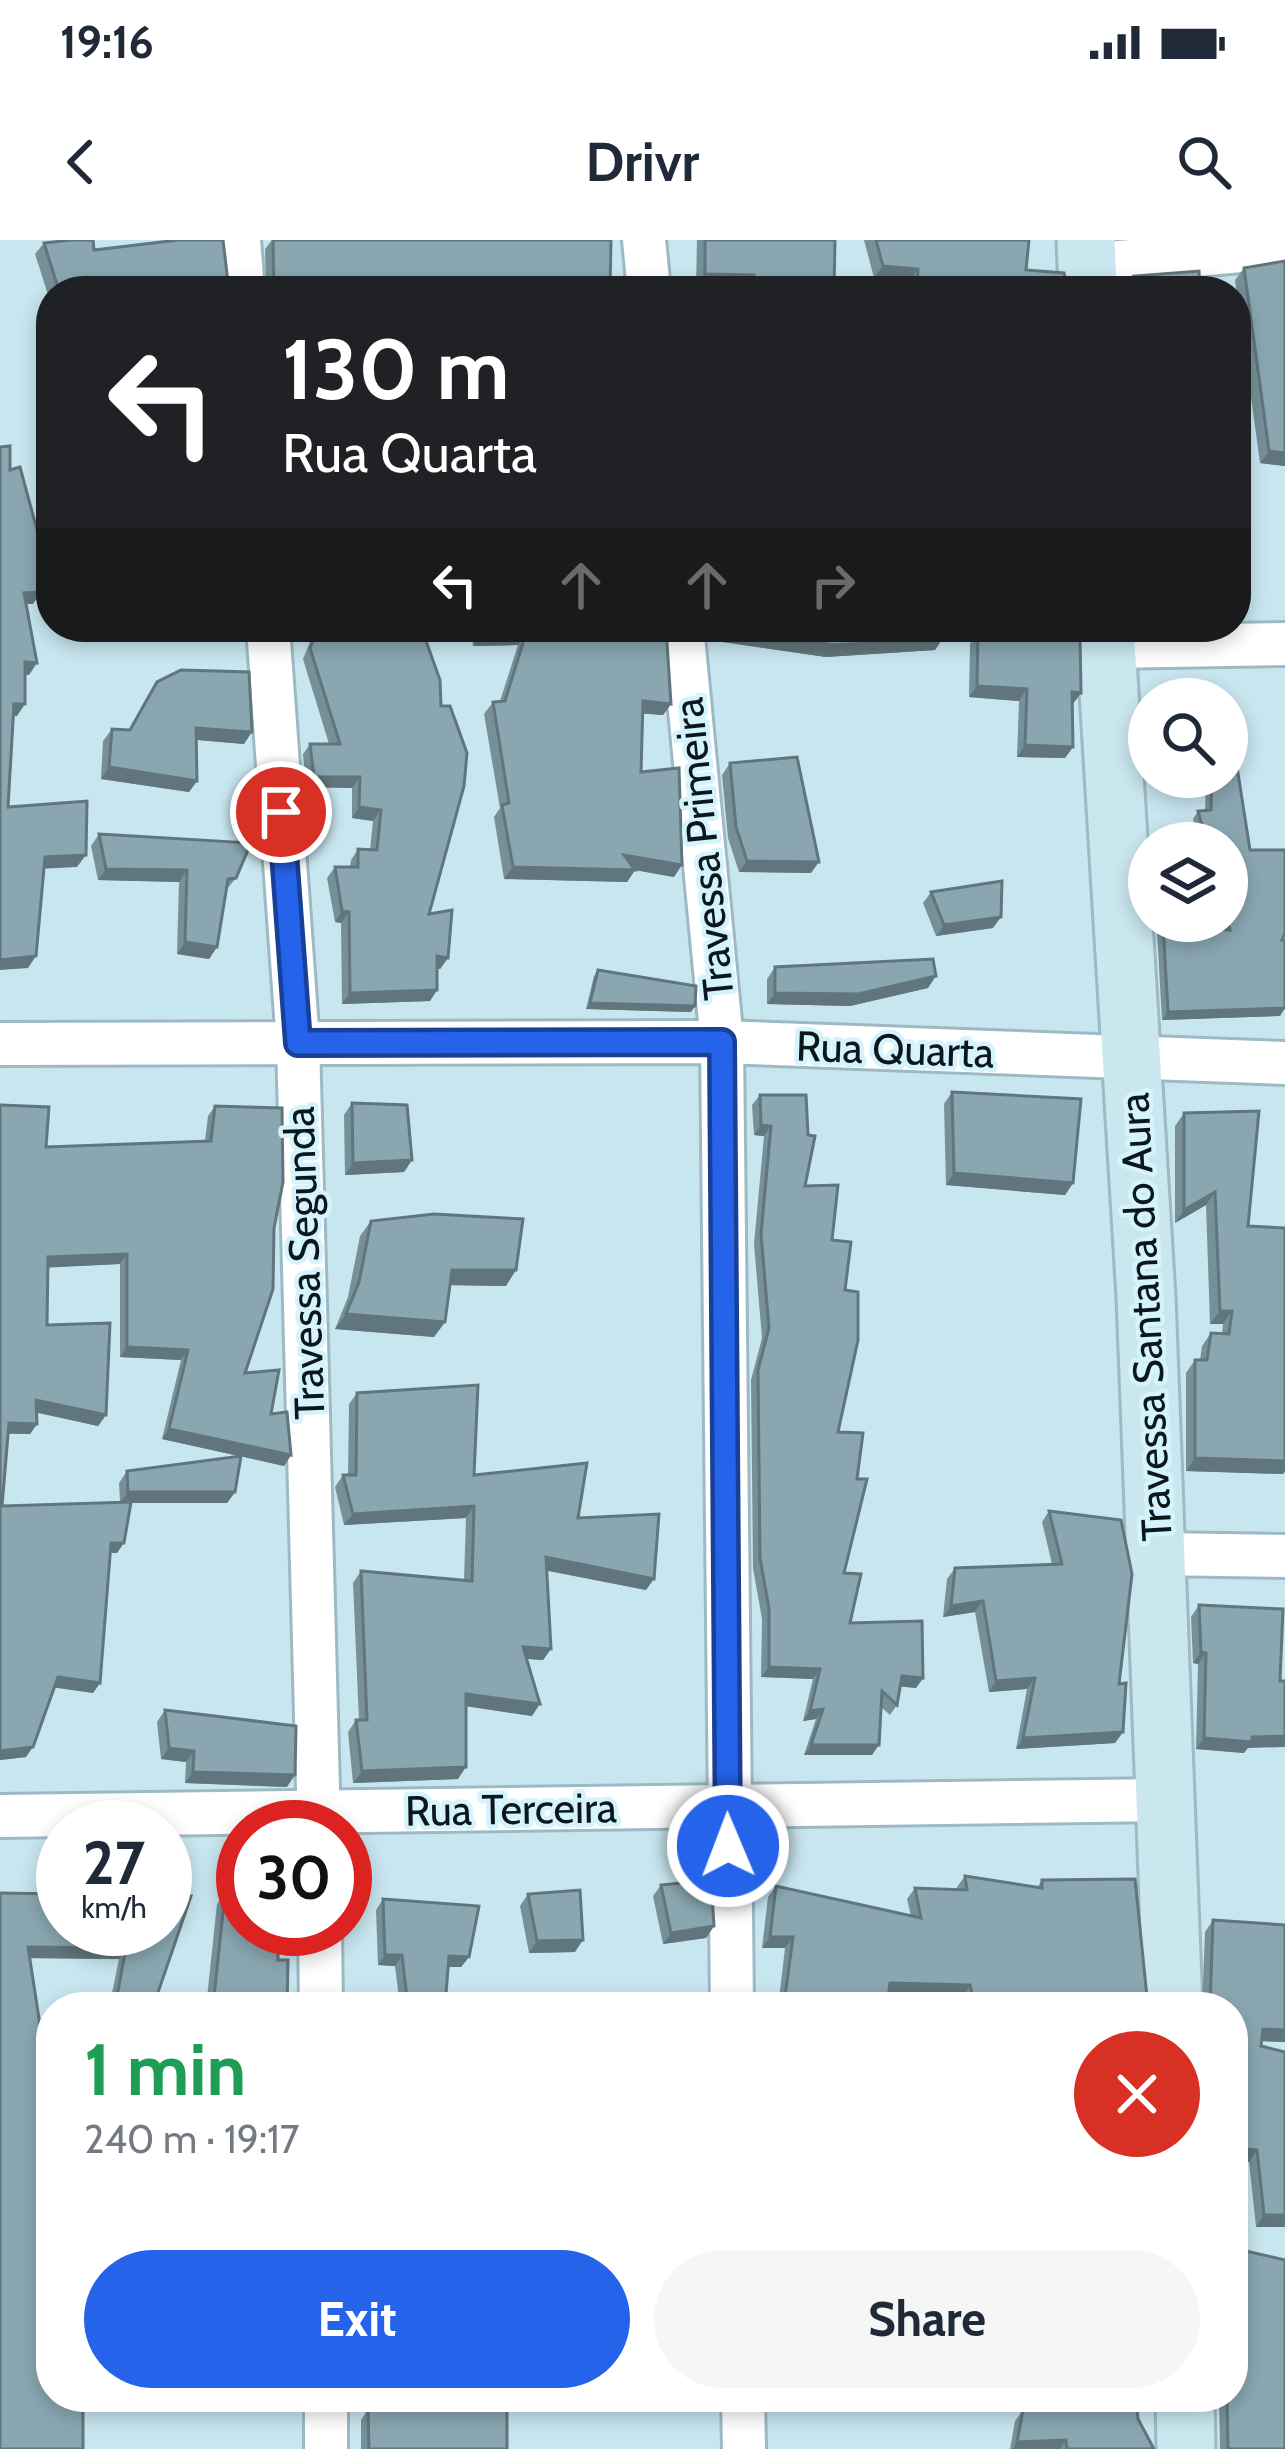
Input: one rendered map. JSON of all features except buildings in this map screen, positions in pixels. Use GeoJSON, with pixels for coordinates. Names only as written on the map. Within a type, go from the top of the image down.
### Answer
{"type":"FeatureCollection","features":[{"type":"Feature","properties":{"kind":"street"},"geometry":{"type":"LineString","coordinates":[[239,240],[242,276]]}},
{"type":"Feature","properties":{"kind":"street"},"geometry":{"type":"LineString","coordinates":[[644,240],[648,276]]}},
{"type":"Feature","properties":{"kind":"street"},"geometry":{"type":"LineString","coordinates":[[1087,265],[1285,247]]}},
{"type":"Feature","properties":{"kind":"street","name":"Travessa Segunda"},"geometry":{"type":"LineString","coordinates":[[269,642],[298,1043],[318,1800]]}},
{"type":"Feature","properties":{"kind":"street","name":"Travessa Primeira"},"geometry":{"type":"LineString","coordinates":[[683,642],[722,1042],[732,1992]]}},
{"type":"Feature","properties":{"kind":"street","name":"Travessa Santana do Aura"},"geometry":{"type":"LineString","coordinates":[[1105,642],[1133,1059],[1172,1992]]}},
{"type":"Feature","properties":{"kind":"street"},"geometry":{"type":"LineString","coordinates":[[1234,642],[1285,644]]}},
{"type":"Feature","properties":{"kind":"street","name":"Rua Quarta"},"geometry":{"type":"LineString","coordinates":[[0,1044],[722,1042],[1285,1063]]}},
{"type":"Feature","properties":{"kind":"street"},"geometry":{"type":"LineString","coordinates":[[1156,1554],[1285,1556]]}},
{"type":"Feature","properties":{"kind":"street","name":"Rua Terceira"},"geometry":{"type":"LineString","coordinates":[[372,1817],[1166,1800]]}},
{"type":"Feature","properties":{"kind":"street","name":"Rua Terceira"},"geometry":{"type":"LineString","coordinates":[[0,1816],[216,1818]]}},
{"type":"Feature","properties":{"kind":"street"},"geometry":{"type":"LineString","coordinates":[[320,1956],[321,1992]]}},
{"type":"Feature","properties":{"kind":"street"},"geometry":{"type":"LineString","coordinates":[[326,2412],[326,2449]]}},
{"type":"Feature","properties":{"kind":"street"},"geometry":{"type":"LineString","coordinates":[[743,2412],[744,2449]]}},
{"type":"Feature","properties":{"kind":"street"},"geometry":{"type":"LineString","coordinates":[[1185,2412],[1186,2449]]}},
{"type":"Feature","properties":{"kind":"route"},"geometry":{"type":"LineString","coordinates":[[281,812],[298,1043],[722,1042],[728,1846]]}}]}
